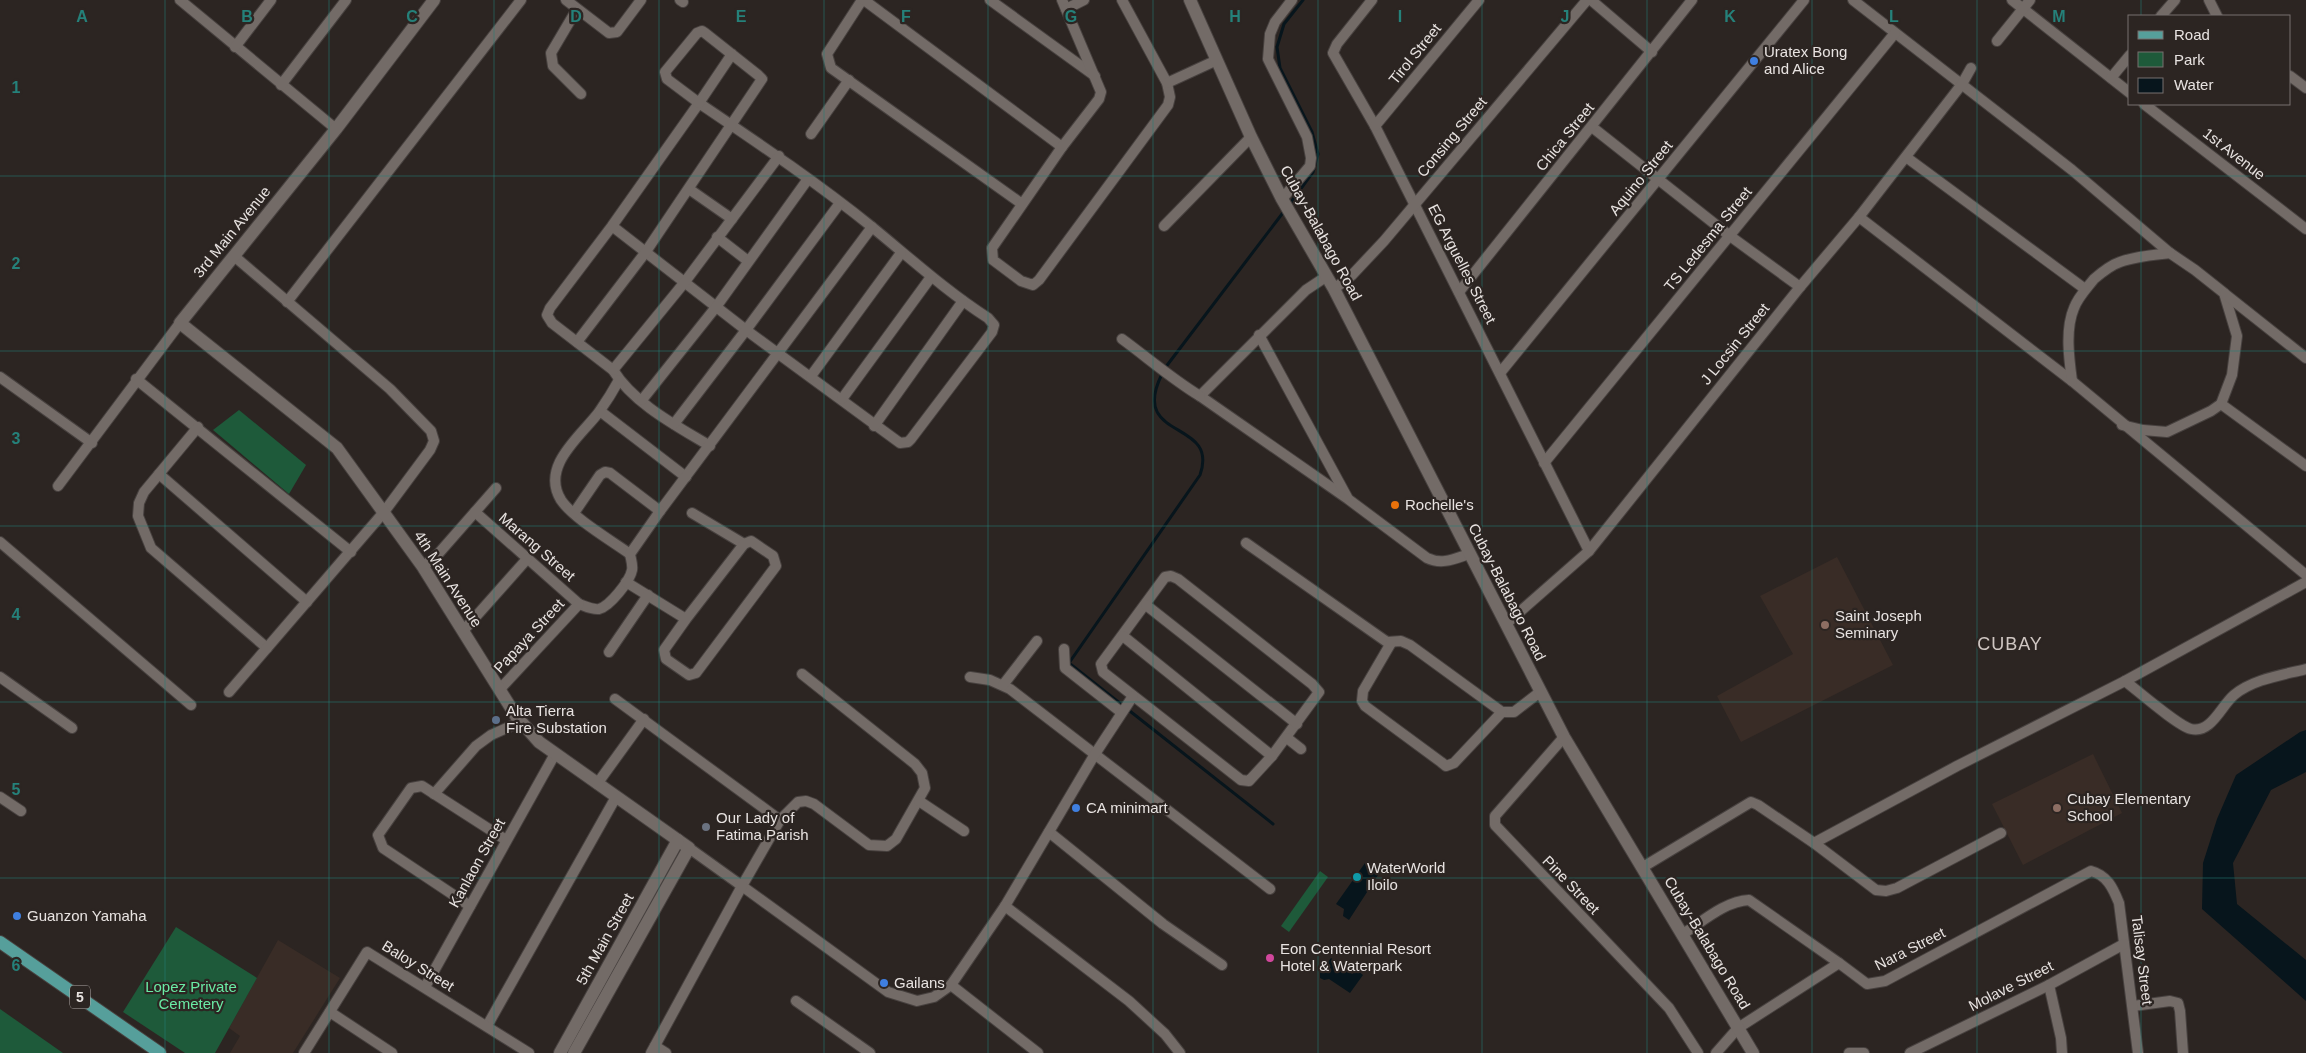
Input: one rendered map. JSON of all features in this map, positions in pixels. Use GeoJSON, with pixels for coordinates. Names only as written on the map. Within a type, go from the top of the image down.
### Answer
{"type":"FeatureCollection","features":[{"type":"Feature","properties":{"kind":"main road","name":"5"},"geometry":{"type":"LineString","coordinates":[[0,942],[160,1053]]}},
{"type":"Feature","properties":{"kind":"street"},"geometry":{"type":"LineString","coordinates":[[180,0],[336,129]]}},
{"type":"Feature","properties":{"kind":"street"},"geometry":{"type":"LineString","coordinates":[[190,9],[197,0]]}},
{"type":"Feature","properties":{"kind":"street"},"geometry":{"type":"LineString","coordinates":[[235,47],[272,0]]}},
{"type":"Feature","properties":{"kind":"street"},"geometry":{"type":"LineString","coordinates":[[281,85],[346,0]]}},
{"type":"Feature","properties":{"kind":"street","name":"3rd Main Avenue"},"geometry":{"type":"LineString","coordinates":[[58,486],[92,443],[136,379],[336,129],[434,0]]}},
{"type":"Feature","properties":{"kind":"street"},"geometry":{"type":"LineString","coordinates":[[287,302],[521,0]]}},
{"type":"Feature","properties":{"kind":"street"},"geometry":{"type":"LineString","coordinates":[[566,0],[609,33],[617,32],[641,0]]}},
{"type":"Feature","properties":{"kind":"street"},"geometry":{"type":"LineString","coordinates":[[1022,204],[831,68],[827,54],[863,0],[1062,147]]}},
{"type":"Feature","properties":{"kind":"street"},"geometry":{"type":"LineString","coordinates":[[990,0],[1095,76]]}},
{"type":"Feature","properties":{"kind":"street"},"geometry":{"type":"LineString","coordinates":[[1084,0],[1064,4],[1101,92],[1099,99],[1062,147],[994,243],[991,254],[993,260],[1021,281],[1033,285],[1040,280],[1168,105],[1170,97],[1167,83],[1122,0]]}},
{"type":"Feature","properties":{"kind":"street","name":"Cubay-Balabago Road"},"geometry":{"type":"LineString","coordinates":[[1190,0],[1251,137],[1284,203],[1334,289],[1564,737],[1753,1053]]}},
{"type":"Feature","properties":{"kind":"street"},"geometry":{"type":"LineString","coordinates":[[1284,203],[1310,166],[1311,158],[1307,137],[1268,59],[1270,34],[1275,22],[1292,0]]}},
{"type":"Feature","properties":{"kind":"street","name":"EG Arguelles Street"},"geometry":{"type":"LineString","coordinates":[[1372,0],[1337,44],[1333,53],[1375,126],[1589,551]]}},
{"type":"Feature","properties":{"kind":"street","name":"Tirol Street"},"geometry":{"type":"LineString","coordinates":[[1375,126],[1479,0]]}},
{"type":"Feature","properties":{"kind":"street"},"geometry":{"type":"LineString","coordinates":[[1589,0],[1652,52]]}},
{"type":"Feature","properties":{"kind":"street","name":"Consing Street"},"geometry":{"type":"LineString","coordinates":[[1334,289],[1352,275],[1415,205],[1589,0]]}},
{"type":"Feature","properties":{"kind":"street","name":"Chica Street"},"geometry":{"type":"LineString","coordinates":[[1460,292],[1692,0]]}},
{"type":"Feature","properties":{"kind":"street","name":"Aquino Street"},"geometry":{"type":"LineString","coordinates":[[1500,373],[1804,0]]}},
{"type":"Feature","properties":{"kind":"street"},"geometry":{"type":"LineString","coordinates":[[1853,0],[2072,170],[2170,253],[2306,358]]}},
{"type":"Feature","properties":{"kind":"street"},"geometry":{"type":"LineString","coordinates":[[2012,0],[2128,92]]}},
{"type":"Feature","properties":{"kind":"street"},"geometry":{"type":"LineString","coordinates":[[1997,41],[2030,0]]}},
{"type":"Feature","properties":{"kind":"street"},"geometry":{"type":"LineString","coordinates":[[2162,15],[2175,0]]}},
{"type":"Feature","properties":{"kind":"street"},"geometry":{"type":"LineString","coordinates":[[2209,0],[2216,15]]}},
{"type":"Feature","properties":{"kind":"street"},"geometry":{"type":"LineString","coordinates":[[577,9],[550,53],[553,66],[582,94]]}},
{"type":"Feature","properties":{"kind":"street"},"geometry":{"type":"LineString","coordinates":[[577,342],[645,253],[689,189],[732,125],[762,79],[702,31],[697,33],[665,72],[667,79],[699,103],[732,125],[779,156],[872,227],[901,253],[994,325],[992,332],[908,442],[900,443],[874,426],[842,399],[746,330],[645,253],[612,226]]}},
{"type":"Feature","properties":{"kind":"street","name":"TS Ledesma Street"},"geometry":{"type":"LineString","coordinates":[[1544,463],[1895,33]]}},
{"type":"Feature","properties":{"kind":"street"},"geometry":{"type":"LineString","coordinates":[[710,446],[674,424],[642,400],[619,380],[613,370],[548,319],[548,312],[612,226],[732,54]]}},
{"type":"Feature","properties":{"kind":"street"},"geometry":{"type":"LineString","coordinates":[[2110,78],[2128,56]]}},
{"type":"Feature","properties":{"kind":"street"},"geometry":{"type":"LineString","coordinates":[[1167,83],[1217,60]]}},
{"type":"Feature","properties":{"kind":"street","name":"J Locsin Street"},"geometry":{"type":"LineString","coordinates":[[1507,623],[1589,551],[1800,287],[1859,217],[1962,84],[1971,68]]}},
{"type":"Feature","properties":{"kind":"street"},"geometry":{"type":"LineString","coordinates":[[2291,77],[2306,88]]}},
{"type":"Feature","properties":{"kind":"street"},"geometry":{"type":"LineString","coordinates":[[811,134],[849,80]]}},
{"type":"Feature","properties":{"kind":"street","name":"1st Avenue"},"geometry":{"type":"LineString","coordinates":[[2145,105],[2306,229]]}},
{"type":"Feature","properties":{"kind":"street"},"geometry":{"type":"LineString","coordinates":[[1592,127],[1730,236],[1800,287]]}},
{"type":"Feature","properties":{"kind":"street"},"geometry":{"type":"LineString","coordinates":[[1164,226],[1251,137]]}},
{"type":"Feature","properties":{"kind":"street"},"geometry":{"type":"LineString","coordinates":[[613,370],[684,283],[779,156]]}},
{"type":"Feature","properties":{"kind":"street"},"geometry":{"type":"LineString","coordinates":[[1906,157],[2085,289]]}},
{"type":"Feature","properties":{"kind":"street"},"geometry":{"type":"LineString","coordinates":[[642,400],[716,307],[808,179]]}},
{"type":"Feature","properties":{"kind":"street"},"geometry":{"type":"LineString","coordinates":[[689,189],[732,219]]}},
{"type":"Feature","properties":{"kind":"street"},"geometry":{"type":"LineString","coordinates":[[674,424],[840,203]]}},
{"type":"Feature","properties":{"kind":"street"},"geometry":{"type":"LineString","coordinates":[[1859,217],[2072,381],[2122,425],[2306,575]]}},
{"type":"Feature","properties":{"kind":"street"},"geometry":{"type":"LineString","coordinates":[[580,604],[588,608],[599,608],[614,598],[626,582],[632,569],[630,554],[872,227]]}},
{"type":"Feature","properties":{"kind":"street"},"geometry":{"type":"LineString","coordinates":[[717,237],[748,261]]}},
{"type":"Feature","properties":{"kind":"street"},"geometry":{"type":"LineString","coordinates":[[811,376],[901,253]]}},
{"type":"Feature","properties":{"kind":"street"},"geometry":{"type":"LineString","coordinates":[[2072,381],[2070,361],[2071,322],[2074,308],[2085,289],[2099,274],[2118,263],[2140,256],[2170,253]]}},
{"type":"Feature","properties":{"kind":"street"},"geometry":{"type":"LineString","coordinates":[[229,692],[384,512],[430,450],[434,441],[432,431],[390,389],[234,256]]}},
{"type":"Feature","properties":{"kind":"street"},"geometry":{"type":"LineString","coordinates":[[1200,396],[1306,290],[1327,276]]}},
{"type":"Feature","properties":{"kind":"street"},"geometry":{"type":"LineString","coordinates":[[842,399],[931,277]]}},
{"type":"Feature","properties":{"kind":"street"},"geometry":{"type":"LineString","coordinates":[[2122,425],[2143,430],[2167,432],[2211,411],[2220,404],[2232,375],[2237,336],[2224,294]]}},
{"type":"Feature","properties":{"kind":"street"},"geometry":{"type":"LineString","coordinates":[[874,426],[963,301]]}},
{"type":"Feature","properties":{"kind":"street","name":"4th Main Avenue"},"geometry":{"type":"LineString","coordinates":[[180,323],[337,448],[423,567],[520,722],[538,742],[689,848]]}},
{"type":"Feature","properties":{"kind":"street"},"geometry":{"type":"LineString","coordinates":[[1259,335],[1348,499]]}},
{"type":"Feature","properties":{"kind":"street"},"geometry":{"type":"LineString","coordinates":[[1122,339],[1172,378],[1348,499],[1422,555],[1434,562],[1445,562],[1469,554]]}},
{"type":"Feature","properties":{"kind":"street"},"geometry":{"type":"LineString","coordinates":[[0,377],[92,443]]}},
{"type":"Feature","properties":{"kind":"street"},"geometry":{"type":"LineString","coordinates":[[136,379],[198,427],[350,552]]}},
{"type":"Feature","properties":{"kind":"street"},"geometry":{"type":"LineString","coordinates":[[619,380],[600,411],[563,456],[557,466],[555,480],[561,500],[574,513],[630,554]]}},
{"type":"Feature","properties":{"kind":"street"},"geometry":{"type":"LineString","coordinates":[[2220,404],[2306,466]]}},
{"type":"Feature","properties":{"kind":"street"},"geometry":{"type":"LineString","coordinates":[[600,411],[686,477]]}},
{"type":"Feature","properties":{"kind":"street"},"geometry":{"type":"LineString","coordinates":[[198,427],[144,492],[139,503],[138,516],[151,548],[267,648]]}},
{"type":"Feature","properties":{"kind":"street"},"geometry":{"type":"LineString","coordinates":[[574,513],[600,475],[605,472],[610,473],[660,511]]}},
{"type":"Feature","properties":{"kind":"street"},"geometry":{"type":"LineString","coordinates":[[159,474],[307,602]]}},
{"type":"Feature","properties":{"kind":"street"},"geometry":{"type":"LineString","coordinates":[[423,567],[496,488]]}},
{"type":"Feature","properties":{"kind":"street","name":"Marang Street"},"geometry":{"type":"LineString","coordinates":[[475,512],[580,604]]}},
{"type":"Feature","properties":{"kind":"street"},"geometry":{"type":"LineString","coordinates":[[692,513],[744,544]]}},
{"type":"Feature","properties":{"kind":"street"},"geometry":{"type":"LineString","coordinates":[[751,541],[773,556],[776,566],[696,673],[689,675],[666,659],[664,653],[664,650],[686,619],[744,544],[751,541]]}},
{"type":"Feature","properties":{"kind":"street"},"geometry":{"type":"LineString","coordinates":[[0,542],[191,705]]}},
{"type":"Feature","properties":{"kind":"street"},"geometry":{"type":"LineString","coordinates":[[1246,543],[1380,638],[1391,643],[1401,641],[1410,645],[1502,712],[1514,712],[1540,692]]}},
{"type":"Feature","properties":{"kind":"street"},"geometry":{"type":"LineString","coordinates":[[463,631],[527,559]]}},
{"type":"Feature","properties":{"kind":"street"},"geometry":{"type":"LineString","coordinates":[[1064,649],[1065,668],[1245,782],[1253,777],[1287,738],[1319,692],[1312,684],[1178,579],[1171,576],[1164,577],[1101,668],[1126,705]]}},
{"type":"Feature","properties":{"kind":"street"},"geometry":{"type":"LineString","coordinates":[[626,582],[686,619]]}},
{"type":"Feature","properties":{"kind":"street"},"geometry":{"type":"LineString","coordinates":[[1814,843],[1958,766],[2125,681],[2306,582]]}},
{"type":"Feature","properties":{"kind":"street"},"geometry":{"type":"LineString","coordinates":[[609,652],[648,595]]}},
{"type":"Feature","properties":{"kind":"street","name":"Papaya Street"},"geometry":{"type":"LineString","coordinates":[[500,690],[580,604]]}},
{"type":"Feature","properties":{"kind":"street"},"geometry":{"type":"LineString","coordinates":[[1146,605],[1297,724]]}},
{"type":"Feature","properties":{"kind":"street"},"geometry":{"type":"LineString","coordinates":[[1123,636],[1272,756]]}},
{"type":"Feature","properties":{"kind":"street"},"geometry":{"type":"LineString","coordinates":[[1003,685],[1037,641]]}},
{"type":"Feature","properties":{"kind":"street"},"geometry":{"type":"LineString","coordinates":[[1391,643],[1363,691],[1362,701],[1365,706],[1446,766],[1454,763],[1502,712]]}},
{"type":"Feature","properties":{"kind":"street"},"geometry":{"type":"LineString","coordinates":[[2125,681],[2182,725],[2190,729],[2197,729],[2205,728],[2230,699],[2246,688],[2306,669]]}},
{"type":"Feature","properties":{"kind":"street"},"geometry":{"type":"LineString","coordinates":[[666,1053],[654,1049],[780,820],[798,802],[806,801],[814,804],[869,845],[887,846],[896,839],[919,800],[925,784],[922,773],[915,764],[802,674]]}},
{"type":"Feature","properties":{"kind":"street"},"geometry":{"type":"LineString","coordinates":[[0,678],[72,728]]}},
{"type":"Feature","properties":{"kind":"street"},"geometry":{"type":"LineString","coordinates":[[970,678],[990,680],[1003,685],[1031,704],[1270,888]]}},
{"type":"Feature","properties":{"kind":"street"},"geometry":{"type":"LineString","coordinates":[[615,698],[780,820]]}},
{"type":"Feature","properties":{"kind":"street"},"geometry":{"type":"LineString","coordinates":[[689,848],[888,992],[902,998],[926,1000],[943,993],[951,986],[1005,906],[1126,705]]}},
{"type":"Feature","properties":{"kind":"street"},"geometry":{"type":"LineString","coordinates":[[596,784],[644,719]]}},
{"type":"Feature","properties":{"kind":"street"},"geometry":{"type":"LineString","coordinates":[[434,794],[476,746],[491,736],[520,722]]}},
{"type":"Feature","properties":{"kind":"street","name":"Pine Street"},"geometry":{"type":"LineString","coordinates":[[1564,737],[1495,816],[1495,825],[1669,1008],[1698,1053]]}},
{"type":"Feature","properties":{"kind":"street"},"geometry":{"type":"LineString","coordinates":[[1287,738],[1301,749]]}},
{"type":"Feature","properties":{"kind":"street","name":"Kanlaon Street"},"geometry":{"type":"LineString","coordinates":[[425,987],[555,754]]}},
{"type":"Feature","properties":{"kind":"street"},"geometry":{"type":"LineString","coordinates":[[470,906],[382,848],[378,835],[411,788],[422,786],[506,840]]}},
{"type":"Feature","properties":{"kind":"street"},"geometry":{"type":"LineString","coordinates":[[0,797],[21,811]]}},
{"type":"Feature","properties":{"kind":"street"},"geometry":{"type":"LineString","coordinates":[[487,1026],[616,797]]}},
{"type":"Feature","properties":{"kind":"street"},"geometry":{"type":"LineString","coordinates":[[919,800],[964,831]]}},
{"type":"Feature","properties":{"kind":"street"},"geometry":{"type":"LineString","coordinates":[[1643,867],[1751,802],[1758,804],[1814,843],[1876,890],[1886,891],[1897,888],[2001,833]]}},
{"type":"Feature","properties":{"kind":"street"},"geometry":{"type":"LineString","coordinates":[[1049,832],[1163,924],[1222,965]]}},
{"type":"Feature","properties":{"kind":"street","name":"5th Main Street"},"geometry":{"type":"LineString","coordinates":[[560,1053],[678,840]]}},
{"type":"Feature","properties":{"kind":"street","name":"5th Main Street"},"geometry":{"type":"LineString","coordinates":[[574,1053],[689,848]]}},
{"type":"Feature","properties":{"kind":"street","name":"Nara Street"},"geometry":{"type":"LineString","coordinates":[[1683,934],[1730,905],[1740,900],[1749,900],[1867,984],[1885,981],[2085,873],[2091,871],[2103,876]]}},
{"type":"Feature","properties":{"kind":"street","name":"Talisay Street"},"geometry":{"type":"LineString","coordinates":[[2103,876],[2114,890],[2119,903],[2138,1053]]}},
{"type":"Feature","properties":{"kind":"street"},"geometry":{"type":"LineString","coordinates":[[1005,906],[1129,1001],[1165,1034],[1180,1053]]}},
{"type":"Feature","properties":{"kind":"street","name":"Molave Street"},"geometry":{"type":"LineString","coordinates":[[1910,1053],[2049,985],[2124,944]]}},
{"type":"Feature","properties":{"kind":"street","name":"Baloy Street"},"geometry":{"type":"LineString","coordinates":[[304,1053],[367,952],[528,1053]]}},
{"type":"Feature","properties":{"kind":"street"},"geometry":{"type":"LineString","coordinates":[[1716,1053],[1738,1028],[1839,963]]}},
{"type":"Feature","properties":{"kind":"street"},"geometry":{"type":"LineString","coordinates":[[2049,985],[2061,1038],[2062,1053]]}},
{"type":"Feature","properties":{"kind":"street"},"geometry":{"type":"LineString","coordinates":[[951,986],[1038,1053]]}},
{"type":"Feature","properties":{"kind":"street"},"geometry":{"type":"LineString","coordinates":[[796,1001],[870,1053]]}},
{"type":"Feature","properties":{"kind":"street"},"geometry":{"type":"LineString","coordinates":[[2133,1006],[2170,1001],[2178,1003],[2183,1053]]}},
{"type":"Feature","properties":{"kind":"street"},"geometry":{"type":"LineString","coordinates":[[330,1012],[392,1053]]}},
{"type":"Feature","properties":{"kind":"street"},"geometry":{"type":"LineString","coordinates":[[1849,1053],[1864,1053]]}},
{"type":"Feature","properties":{"kind":"shaded area","name":"Saint Joseph Seminary"},"geometry":{"type":"Polygon","coordinates":[[[1837,557],[1893,665],[1741,742],[1717,696],[1793,654],[1760,596],[1837,557]]]}},
{"type":"Feature","properties":{"kind":"shaded area","name":"Cubay Elementary School"},"geometry":{"type":"Polygon","coordinates":[[[2093,754],[2122,813],[2023,865],[1992,804],[2093,754]]]}},
{"type":"Feature","properties":{"kind":"shaded area"},"geometry":{"type":"Polygon","coordinates":[[[278,940],[340,978],[293,1053],[230,1053],[240,1036],[229,1028],[278,940]]]}},
{"type":"Feature","properties":{"kind":"green space"},"geometry":{"type":"Polygon","coordinates":[[[239,410],[306,465],[289,494],[213,430],[239,410]]]}},
{"type":"Feature","properties":{"kind":"green space"},"geometry":{"type":"Polygon","coordinates":[[[1320,871],[1328,877],[1289,932],[1281,926],[1320,871]]]}},
{"type":"Feature","properties":{"kind":"green space","name":"Lopez Private Cemetery"},"geometry":{"type":"Polygon","coordinates":[[[176,927],[257,978],[215,1053],[185,1053],[123,1012],[176,927]]]}},
{"type":"Feature","properties":{"kind":"green space"},"geometry":{"type":"Polygon","coordinates":[[[0,1009],[63,1053],[0,1053],[0,1009]]]}},
{"type":"Feature","properties":{"kind":"water"},"geometry":{"type":"Polygon","coordinates":[[[2306,730],[2306,772],[2271,790],[2233,863],[2237,904],[2306,960],[2306,1001],[2202,909],[2203,863],[2217,819],[2236,775],[2300,732],[2306,730]]]}},
{"type":"Feature","properties":{"kind":"water"},"geometry":{"type":"Polygon","coordinates":[[[1365,863],[1380,872],[1349,920],[1343,916],[1344,909],[1336,904],[1365,863]]]}},
{"type":"Feature","properties":{"kind":"water"},"geometry":{"type":"Polygon","coordinates":[[[1331,958],[1352,974],[1358,971],[1363,975],[1350,993],[1329,979],[1324,980],[1320,978],[1320,973],[1331,958]]]}},
{"type":"Feature","properties":{"kind":"waterway"},"geometry":{"type":"LineString","coordinates":[[1289,205],[1313,172],[1318,154],[1312,132],[1280,68],[1277,47],[1284,24],[1303,0]]}},
{"type":"Feature","properties":{"kind":"waterway"},"geometry":{"type":"LineString","coordinates":[[1165,368],[1285,210]]}},
{"type":"Feature","properties":{"kind":"waterway"},"geometry":{"type":"LineString","coordinates":[[1162,374],[1155,396],[1156,410],[1164,421],[1188,436],[1198,445],[1203,457],[1200,475],[1069,663],[1273,824]]}},
{"type":"Feature","properties":{"kind":"place","name":"Uratex Bong and Alice"},"geometry":{"type":"Point","coordinates":[1754,61]}},
{"type":"Feature","properties":{"kind":"place","name":"Rochelle's"},"geometry":{"type":"Point","coordinates":[1395,505]}},
{"type":"Feature","properties":{"kind":"place","name":"Saint Joseph Seminary"},"geometry":{"type":"Point","coordinates":[1825,625]}},
{"type":"Feature","properties":{"kind":"place","name":"Alta Tierra Fire Substation"},"geometry":{"type":"Point","coordinates":[496,720]}},
{"type":"Feature","properties":{"kind":"place","name":"CA minimart"},"geometry":{"type":"Point","coordinates":[1076,808]}},
{"type":"Feature","properties":{"kind":"place","name":"Cubay Elementary School"},"geometry":{"type":"Point","coordinates":[2057,808]}},
{"type":"Feature","properties":{"kind":"place","name":"Our Lady of Fatima Parish"},"geometry":{"type":"Point","coordinates":[706,827]}},
{"type":"Feature","properties":{"kind":"place","name":"WaterWorld Iloilo"},"geometry":{"type":"Point","coordinates":[1357,877]}},
{"type":"Feature","properties":{"kind":"place","name":"Guanzon Yamaha"},"geometry":{"type":"Point","coordinates":[17,916]}},
{"type":"Feature","properties":{"kind":"place","name":"Eon Centennial Resort Hotel & Waterpark"},"geometry":{"type":"Point","coordinates":[1270,958]}},
{"type":"Feature","properties":{"kind":"place","name":"Gailans"},"geometry":{"type":"Point","coordinates":[884,983]}},
{"type":"Feature","properties":{"kind":"district","name":"CUBAY"},"geometry":{"type":"Point","coordinates":[2010,644]}}]}
